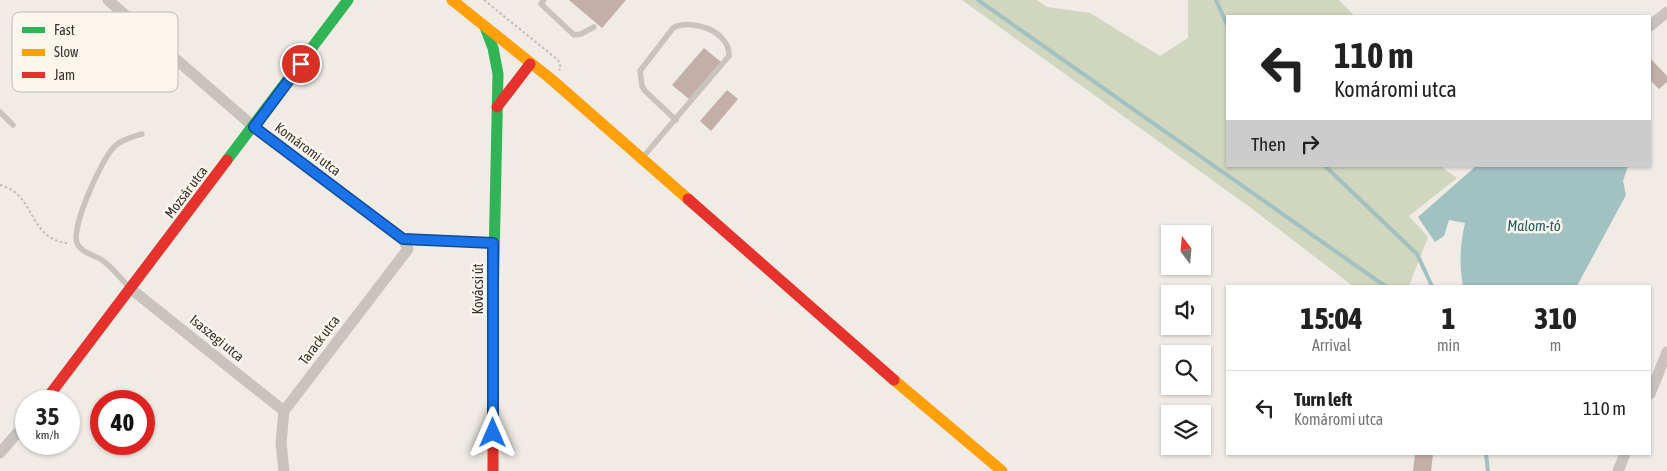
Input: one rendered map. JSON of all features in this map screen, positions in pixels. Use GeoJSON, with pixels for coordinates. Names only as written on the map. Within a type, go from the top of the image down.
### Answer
{"type":"FeatureCollection","features":[{"type":"Feature","properties":{"kind":"street","name":"Komáromi utca"},"geometry":{"type":"LineString","coordinates":[[108,0],[122,12]]}},
{"type":"Feature","properties":{"kind":"street","name":"Mozsár utca"},"geometry":{"type":"LineString","coordinates":[[53,390],[254,127],[348,0]]}},
{"type":"Feature","properties":{"kind":"street"},"geometry":{"type":"LineString","coordinates":[[452,0],[551,79],[957,436],[1002,471]]}},
{"type":"Feature","properties":{"kind":"street"},"geometry":{"type":"LineString","coordinates":[[1651,25],[1667,12]]}},
{"type":"Feature","properties":{"kind":"street","name":"Kovácsi út"},"geometry":{"type":"LineString","coordinates":[[484,26],[493,48],[498,74],[493,243],[493,471]]}},
{"type":"Feature","properties":{"kind":"street"},"geometry":{"type":"LineString","coordinates":[[498,74],[508,60],[525,60]]}},
{"type":"Feature","properties":{"kind":"street"},"geometry":{"type":"LineString","coordinates":[[497,107],[525,60]]}},
{"type":"Feature","properties":{"kind":"street","name":"Komáromi utca"},"geometry":{"type":"LineString","coordinates":[[178,61],[254,127],[403,239]]}},
{"type":"Feature","properties":{"kind":"street"},"geometry":{"type":"LineString","coordinates":[[403,239],[493,243]]}},
{"type":"Feature","properties":{"kind":"street","name":"Tarack utca"},"geometry":{"type":"LineString","coordinates":[[284,411],[408,249],[403,239]]}},
{"type":"Feature","properties":{"kind":"street","name":"Isaszegi utca"},"geometry":{"type":"LineString","coordinates":[[131,289],[284,411]]}},
{"type":"Feature","properties":{"kind":"street"},"geometry":{"type":"LineString","coordinates":[[1651,392],[1667,352]]}},
{"type":"Feature","properties":{"kind":"street"},"geometry":{"type":"LineString","coordinates":[[284,411],[281,443],[284,471]]}},
{"type":"Feature","properties":{"kind":"street"},"geometry":{"type":"LineString","coordinates":[[0,453],[15,436]]}},
{"type":"Feature","properties":{"kind":"street"},"geometry":{"type":"LineString","coordinates":[[1618,471],[1625,455]]}},
{"type":"Feature","properties":{"kind":"lane"},"geometry":{"type":"LineString","coordinates":[[544,0],[541,4],[574,35],[581,34],[594,27]]}},
{"type":"Feature","properties":{"kind":"lane"},"geometry":{"type":"LineString","coordinates":[[641,159],[676,120],[729,56],[730,49],[712,29],[680,24],[673,28],[640,71],[642,86],[645,91],[676,120]]}},
{"type":"Feature","properties":{"kind":"lane"},"geometry":{"type":"LineString","coordinates":[[0,112],[14,125]]}},
{"type":"Feature","properties":{"kind":"lane"},"geometry":{"type":"LineString","coordinates":[[131,289],[102,260],[83,250],[77,244],[76,230],[103,164],[114,147],[125,139],[142,134]]}},
{"type":"Feature","properties":{"kind":"path"},"geometry":{"type":"LineString","coordinates":[[484,0],[558,60],[561,68],[551,79]]}},
{"type":"Feature","properties":{"kind":"path"},"geometry":{"type":"LineString","coordinates":[[0,185],[20,194],[40,228],[48,237],[56,241],[77,244]]}},
{"type":"Feature","properties":{"kind":"green space"},"geometry":{"type":"Polygon","coordinates":[[[962,0],[1037,0],[1047,7],[1090,13],[1160,56],[1188,38],[1188,0],[1339,0],[1354,15],[1226,15],[1226,167],[1441,167],[1457,178],[1409,216],[1428,237],[1409,285],[1352,285],[1251,208],[962,0]]]}},
{"type":"Feature","properties":{"kind":"water","name":"Malom-tó"},"geometry":{"type":"Polygon","coordinates":[[[1475,167],[1628,167],[1623,181],[1626,195],[1578,285],[1463,285],[1461,254],[1465,223],[1449,220],[1444,236],[1435,242],[1418,217],[1475,167]]]}},
{"type":"Feature","properties":{"kind":"building"},"geometry":{"type":"Polygon","coordinates":[[[569,0],[626,0],[602,28],[569,0]]]}},
{"type":"Feature","properties":{"kind":"building"},"geometry":{"type":"Polygon","coordinates":[[[704,48],[721,62],[689,99],[672,85],[704,48]]]}},
{"type":"Feature","properties":{"kind":"building"},"geometry":{"type":"Polygon","coordinates":[[[1651,59],[1667,76],[1667,82],[1659,89],[1651,81],[1651,59]]]}},
{"type":"Feature","properties":{"kind":"building"},"geometry":{"type":"Polygon","coordinates":[[[727,90],[738,99],[711,131],[700,121],[727,90]]]}},
{"type":"Feature","properties":{"kind":"building"},"geometry":{"type":"Polygon","coordinates":[[[1415,455],[1433,455],[1431,471],[1413,471],[1415,455]]]}},
{"type":"Feature","properties":{"kind":"waterway"},"geometry":{"type":"LineString","coordinates":[[978,0],[1384,285]]}},
{"type":"Feature","properties":{"kind":"waterway"},"geometry":{"type":"LineString","coordinates":[[1216,0],[1226,22]]}},
{"type":"Feature","properties":{"kind":"waterway"},"geometry":{"type":"LineString","coordinates":[[1326,167],[1417,254],[1432,285]]}},
{"type":"Feature","properties":{"kind":"waterway"},"geometry":{"type":"LineString","coordinates":[[1486,455],[1488,471]]}},
{"type":"Feature","properties":{"kind":"traffic: fast"},"geometry":{"type":"LineString","coordinates":[[227,160],[348,0]]}},
{"type":"Feature","properties":{"kind":"traffic: fast"},"geometry":{"type":"LineString","coordinates":[[485,27],[493,48],[498,74],[493,307]]}},
{"type":"Feature","properties":{"kind":"traffic: slow"},"geometry":{"type":"LineString","coordinates":[[452,0],[551,79],[688,199]]}},
{"type":"Feature","properties":{"kind":"traffic: slow"},"geometry":{"type":"LineString","coordinates":[[894,380],[1002,471]]}},
{"type":"Feature","properties":{"kind":"traffic: jam"},"geometry":{"type":"LineString","coordinates":[[497,107],[530,64]]}},
{"type":"Feature","properties":{"kind":"traffic: jam"},"geometry":{"type":"LineString","coordinates":[[53,390],[227,160]]}},
{"type":"Feature","properties":{"kind":"traffic: jam"},"geometry":{"type":"LineString","coordinates":[[688,199],[894,380]]}},
{"type":"Feature","properties":{"kind":"traffic: jam"},"geometry":{"type":"LineString","coordinates":[[493,307],[493,471]]}},
{"type":"Feature","properties":{"kind":"route"},"geometry":{"type":"LineString","coordinates":[[301,64],[254,127],[403,239],[493,243],[493,433]]}}]}
